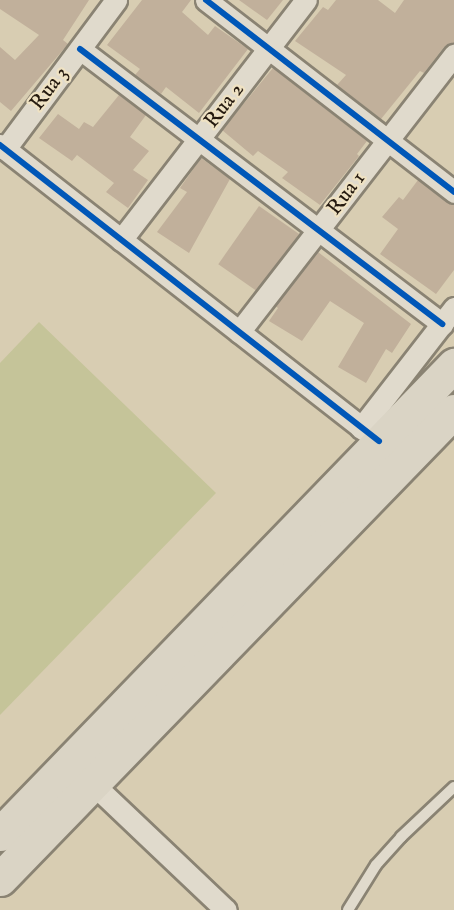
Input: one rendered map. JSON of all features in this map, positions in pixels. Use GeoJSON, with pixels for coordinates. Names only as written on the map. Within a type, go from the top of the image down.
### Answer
{"type":"FeatureCollection","features":[{"type":"Feature","properties":{"kind":"main road"},"geometry":{"type":"LineString","coordinates":[[0,834],[370,434],[454,366]]}},
{"type":"Feature","properties":{"kind":"main road"},"geometry":{"type":"LineString","coordinates":[[0,879],[454,411]]}},
{"type":"Feature","properties":{"kind":"street","name":"Rua 3"},"geometry":{"type":"LineString","coordinates":[[3,147],[116,0]]}},
{"type":"Feature","properties":{"kind":"street"},"geometry":{"type":"LineString","coordinates":[[206,0],[454,192]]}},
{"type":"Feature","properties":{"kind":"street","name":"Rua 2"},"geometry":{"type":"LineString","coordinates":[[121,240],[306,0]]}},
{"type":"Feature","properties":{"kind":"street"},"geometry":{"type":"LineString","coordinates":[[3,147],[370,434],[448,316],[320,229],[80,49]]}},
{"type":"Feature","properties":{"kind":"street","name":"Rua 1"},"geometry":{"type":"LineString","coordinates":[[238,332],[454,55]]}},
{"type":"Feature","properties":{"kind":"street"},"geometry":{"type":"LineString","coordinates":[[93,784],[226,910]]}},
{"type":"Feature","properties":{"kind":"lane"},"geometry":{"type":"LineString","coordinates":[[348,910],[400,837],[454,787]]}},
{"type":"Feature","properties":{"kind":"green space"},"geometry":{"type":"Polygon","coordinates":[[[39,322],[216,493],[0,715],[0,363],[39,322]]]}},
{"type":"Feature","properties":{"kind":"building"},"geometry":{"type":"Polygon","coordinates":[[[0,0],[89,0],[63,40],[68,44],[11,111],[0,102],[0,47],[15,60],[39,35],[0,9],[0,0]]]}},
{"type":"Feature","properties":{"kind":"building"},"geometry":{"type":"Polygon","coordinates":[[[142,0],[191,0],[182,12],[208,35],[215,26],[248,49],[199,113],[166,87],[161,94],[135,75],[140,69],[107,45],[142,0]]]}},
{"type":"Feature","properties":{"kind":"building"},"geometry":{"type":"Polygon","coordinates":[[[239,0],[283,0],[267,20],[239,0]]]}},
{"type":"Feature","properties":{"kind":"building"},"geometry":{"type":"Polygon","coordinates":[[[336,0],[378,0],[395,13],[404,0],[454,0],[454,43],[444,47],[424,73],[420,71],[381,119],[337,85],[346,75],[295,41],[323,7],[328,10],[336,0]]]}},
{"type":"Feature","properties":{"kind":"building"},"geometry":{"type":"Polygon","coordinates":[[[273,68],[367,141],[357,154],[359,156],[320,205],[282,178],[288,172],[258,151],[253,156],[222,130],[273,68]]]}},
{"type":"Feature","properties":{"kind":"building"},"geometry":{"type":"Polygon","coordinates":[[[119,95],[146,115],[130,137],[149,151],[133,170],[148,180],[128,208],[106,192],[114,183],[77,155],[72,161],[39,138],[58,114],[79,129],[84,122],[93,127],[119,95]]]}},
{"type":"Feature","properties":{"kind":"building"},"geometry":{"type":"Polygon","coordinates":[[[201,158],[230,179],[189,253],[157,232],[187,192],[180,188],[201,158]]]}},
{"type":"Feature","properties":{"kind":"building"},"geometry":{"type":"Polygon","coordinates":[[[418,180],[454,204],[454,270],[436,294],[380,254],[398,229],[382,217],[399,197],[403,200],[418,180]]]}},
{"type":"Feature","properties":{"kind":"building"},"geometry":{"type":"Polygon","coordinates":[[[259,206],[299,234],[258,292],[218,264],[259,206]]]}},
{"type":"Feature","properties":{"kind":"building"},"geometry":{"type":"Polygon","coordinates":[[[318,252],[411,324],[392,353],[386,349],[366,383],[338,367],[364,323],[330,301],[302,341],[269,321],[278,308],[275,306],[318,252]]]}},
{"type":"Feature","properties":{"kind":"cycle path"},"geometry":{"type":"LineString","coordinates":[[206,0],[454,192]]}},
{"type":"Feature","properties":{"kind":"cycle path"},"geometry":{"type":"LineString","coordinates":[[80,49],[442,324]]}},
{"type":"Feature","properties":{"kind":"cycle path"},"geometry":{"type":"LineString","coordinates":[[0,145],[379,441]]}}]}
